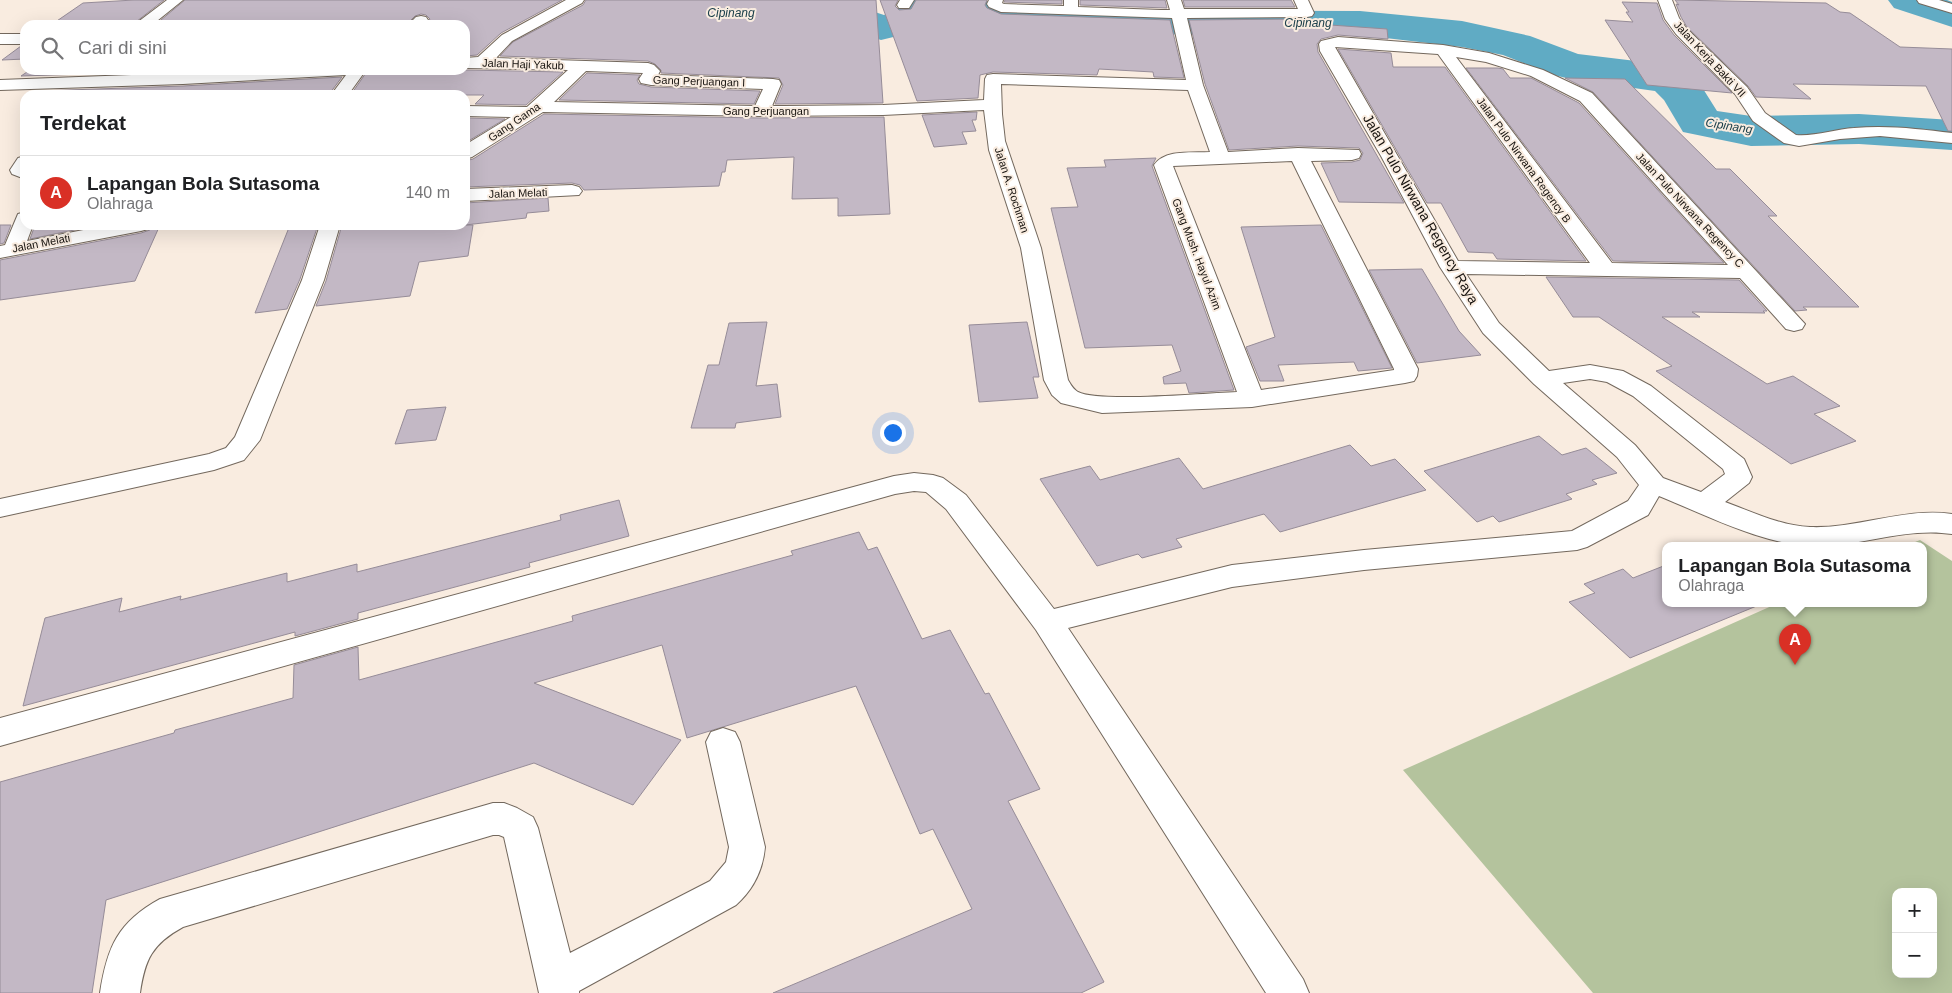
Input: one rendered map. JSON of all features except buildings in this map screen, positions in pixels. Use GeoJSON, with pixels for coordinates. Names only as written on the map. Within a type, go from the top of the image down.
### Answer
{"type":"FeatureCollection","features":[{"type":"Feature","properties":{"kind":"street"},"geometry":{"type":"LineString","coordinates":[[149,20],[176,0]]}},
{"type":"Feature","properties":{"kind":"street"},"geometry":{"type":"LineString","coordinates":[[482,62],[518,31],[577,0]]}},
{"type":"Feature","properties":{"kind":"street"},"geometry":{"type":"LineString","coordinates":[[996,0],[994,4],[1001,8],[1071,5],[1178,15],[1307,14],[1301,0]]}},
{"type":"Feature","properties":{"kind":"street","name":"Jalan Kerja Bakti VII"},"geometry":{"type":"LineString","coordinates":[[1665,0],[1673,20],[1681,31],[1740,91],[1759,117],[1790,140],[1799,141],[1840,134],[1880,131],[1952,138]]}},
{"type":"Feature","properties":{"kind":"street"},"geometry":{"type":"LineString","coordinates":[[1924,0],[1952,9]]}},
{"type":"Feature","properties":{"kind":"street"},"geometry":{"type":"LineString","coordinates":[[1178,15],[1195,85],[1221,157],[1352,154]]}},
{"type":"Feature","properties":{"kind":"street"},"geometry":{"type":"LineString","coordinates":[[0,39],[20,39]]}},
{"type":"Feature","properties":{"kind":"street","name":"Jalan Pulo Nirwana Regency Raya"},"geometry":{"type":"LineString","coordinates":[[1586,97],[1560,83],[1511,64],[1443,50],[1338,42],[1327,44],[1450,267],[1491,328],[1543,379],[1626,451],[1652,484]]}},
{"type":"Feature","properties":{"kind":"street","name":"Jalan Pulo Nirwana Regency B"},"geometry":{"type":"LineString","coordinates":[[1443,50],[1605,270]]}},
{"type":"Feature","properties":{"kind":"street","name":"Jalan Haji Yakub"},"geometry":{"type":"LineString","coordinates":[[470,63],[581,66]]}},
{"type":"Feature","properties":{"kind":"street","name":"Gang Gama"},"geometry":{"type":"LineString","coordinates":[[470,150],[536,109],[581,66]]}},
{"type":"Feature","properties":{"kind":"street","name":"Gang Perjuangan I"},"geometry":{"type":"LineString","coordinates":[[581,66],[648,68],[652,71],[646,79],[651,80],[773,84],[761,111]]}},
{"type":"Feature","properties":{"kind":"street"},"geometry":{"type":"LineString","coordinates":[[75,82],[83,75]]}},
{"type":"Feature","properties":{"kind":"street"},"geometry":{"type":"LineString","coordinates":[[3,93],[28,84],[236,75]]}},
{"type":"Feature","properties":{"kind":"street"},"geometry":{"type":"LineString","coordinates":[[343,90],[354,75]]}},
{"type":"Feature","properties":{"kind":"street","name":"Jalan A. Rochman"},"geometry":{"type":"LineString","coordinates":[[1195,85],[993,79],[983,105],[994,133],[1031,248],[1056,380],[1061,390],[1070,398],[1102,405],[1252,399]]}},
{"type":"Feature","properties":{"kind":"street"},"geometry":{"type":"LineString","coordinates":[[109,90],[121,80]]}},
{"type":"Feature","properties":{"kind":"street","name":"Jalan Pulo Nirwana Regency C"},"geometry":{"type":"LineString","coordinates":[[1586,97],[1794,324]]}},
{"type":"Feature","properties":{"kind":"street","name":"Gang Perjuangan"},"geometry":{"type":"LineString","coordinates":[[470,111],[536,109],[870,110],[983,105]]}},
{"type":"Feature","properties":{"kind":"street"},"geometry":{"type":"LineString","coordinates":[[1252,399],[1405,376],[1406,369],[1298,154]]}},
{"type":"Feature","properties":{"kind":"street","name":"Gang Mush. Hayul Azim"},"geometry":{"type":"LineString","coordinates":[[1221,157],[1175,159],[1167,161],[1163,165],[1252,399]]}},
{"type":"Feature","properties":{"kind":"street","name":"Jalan Melati"},"geometry":{"type":"LineString","coordinates":[[470,195],[572,191]]}},
{"type":"Feature","properties":{"kind":"street"},"geometry":{"type":"LineString","coordinates":[[7,250],[20,227]]}},
{"type":"Feature","properties":{"kind":"street","name":"Jalan Melati"},"geometry":{"type":"LineString","coordinates":[[7,250],[114,230]]}},
{"type":"Feature","properties":{"kind":"street"},"geometry":{"type":"LineString","coordinates":[[0,508],[214,461],[235,454],[247,440],[313,280],[328,230]]}},
{"type":"Feature","properties":{"kind":"street"},"geometry":{"type":"LineString","coordinates":[[1450,267],[1747,272]]}},
{"type":"Feature","properties":{"kind":"street"},"geometry":{"type":"LineString","coordinates":[[1543,379],[1590,372],[1614,376],[1642,391],[1734,465],[1739,477],[1703,505]]}},
{"type":"Feature","properties":{"kind":"street"},"geometry":{"type":"LineString","coordinates":[[0,732],[865,493],[914,482],[933,484],[956,502],[1046,622],[1289,993]]}},
{"type":"Feature","properties":{"kind":"street"},"geometry":{"type":"LineString","coordinates":[[1046,622],[1232,576],[1364,560],[1577,540],[1638,508],[1652,484],[1777,532],[1810,537],[1840,535],[1933,521],[1952,524]]}},
{"type":"Feature","properties":{"kind":"street"},"geometry":{"type":"LineString","coordinates":[[120,993],[123,968],[129,951],[139,935],[156,920],[174,912],[493,819],[504,819],[520,828],[558,987],[723,893],[734,883],[746,862],[747,847],[723,742]]}},
{"type":"Feature","properties":{"kind":"green space"},"geometry":{"type":"Polygon","coordinates":[[[1927,545],[1952,561],[1952,993],[1593,993],[1403,770],[1769,607],[1927,607],[1927,545]]]}},
{"type":"Feature","properties":{"kind":"waterway","name":"Cipinang"},"geometry":{"type":"LineString","coordinates":[[661,0],[653,3],[702,13],[754,14],[798,7],[847,15],[881,28],[900,23],[930,8],[1068,22],[1360,23],[1462,34],[1515,45],[1570,66],[1669,79],[1684,94],[1700,122],[1751,131],[1859,129],[1952,135]]}},
{"type":"Feature","properties":{"kind":"waterway","name":"Cipinang"},"geometry":{"type":"LineString","coordinates":[[1908,0],[1952,15]]}},
{"type":"Feature","properties":{"kind":"place","name":"Lapangan Bola Sutasoma"},"geometry":{"type":"Point","coordinates":[1795,665]}}]}
